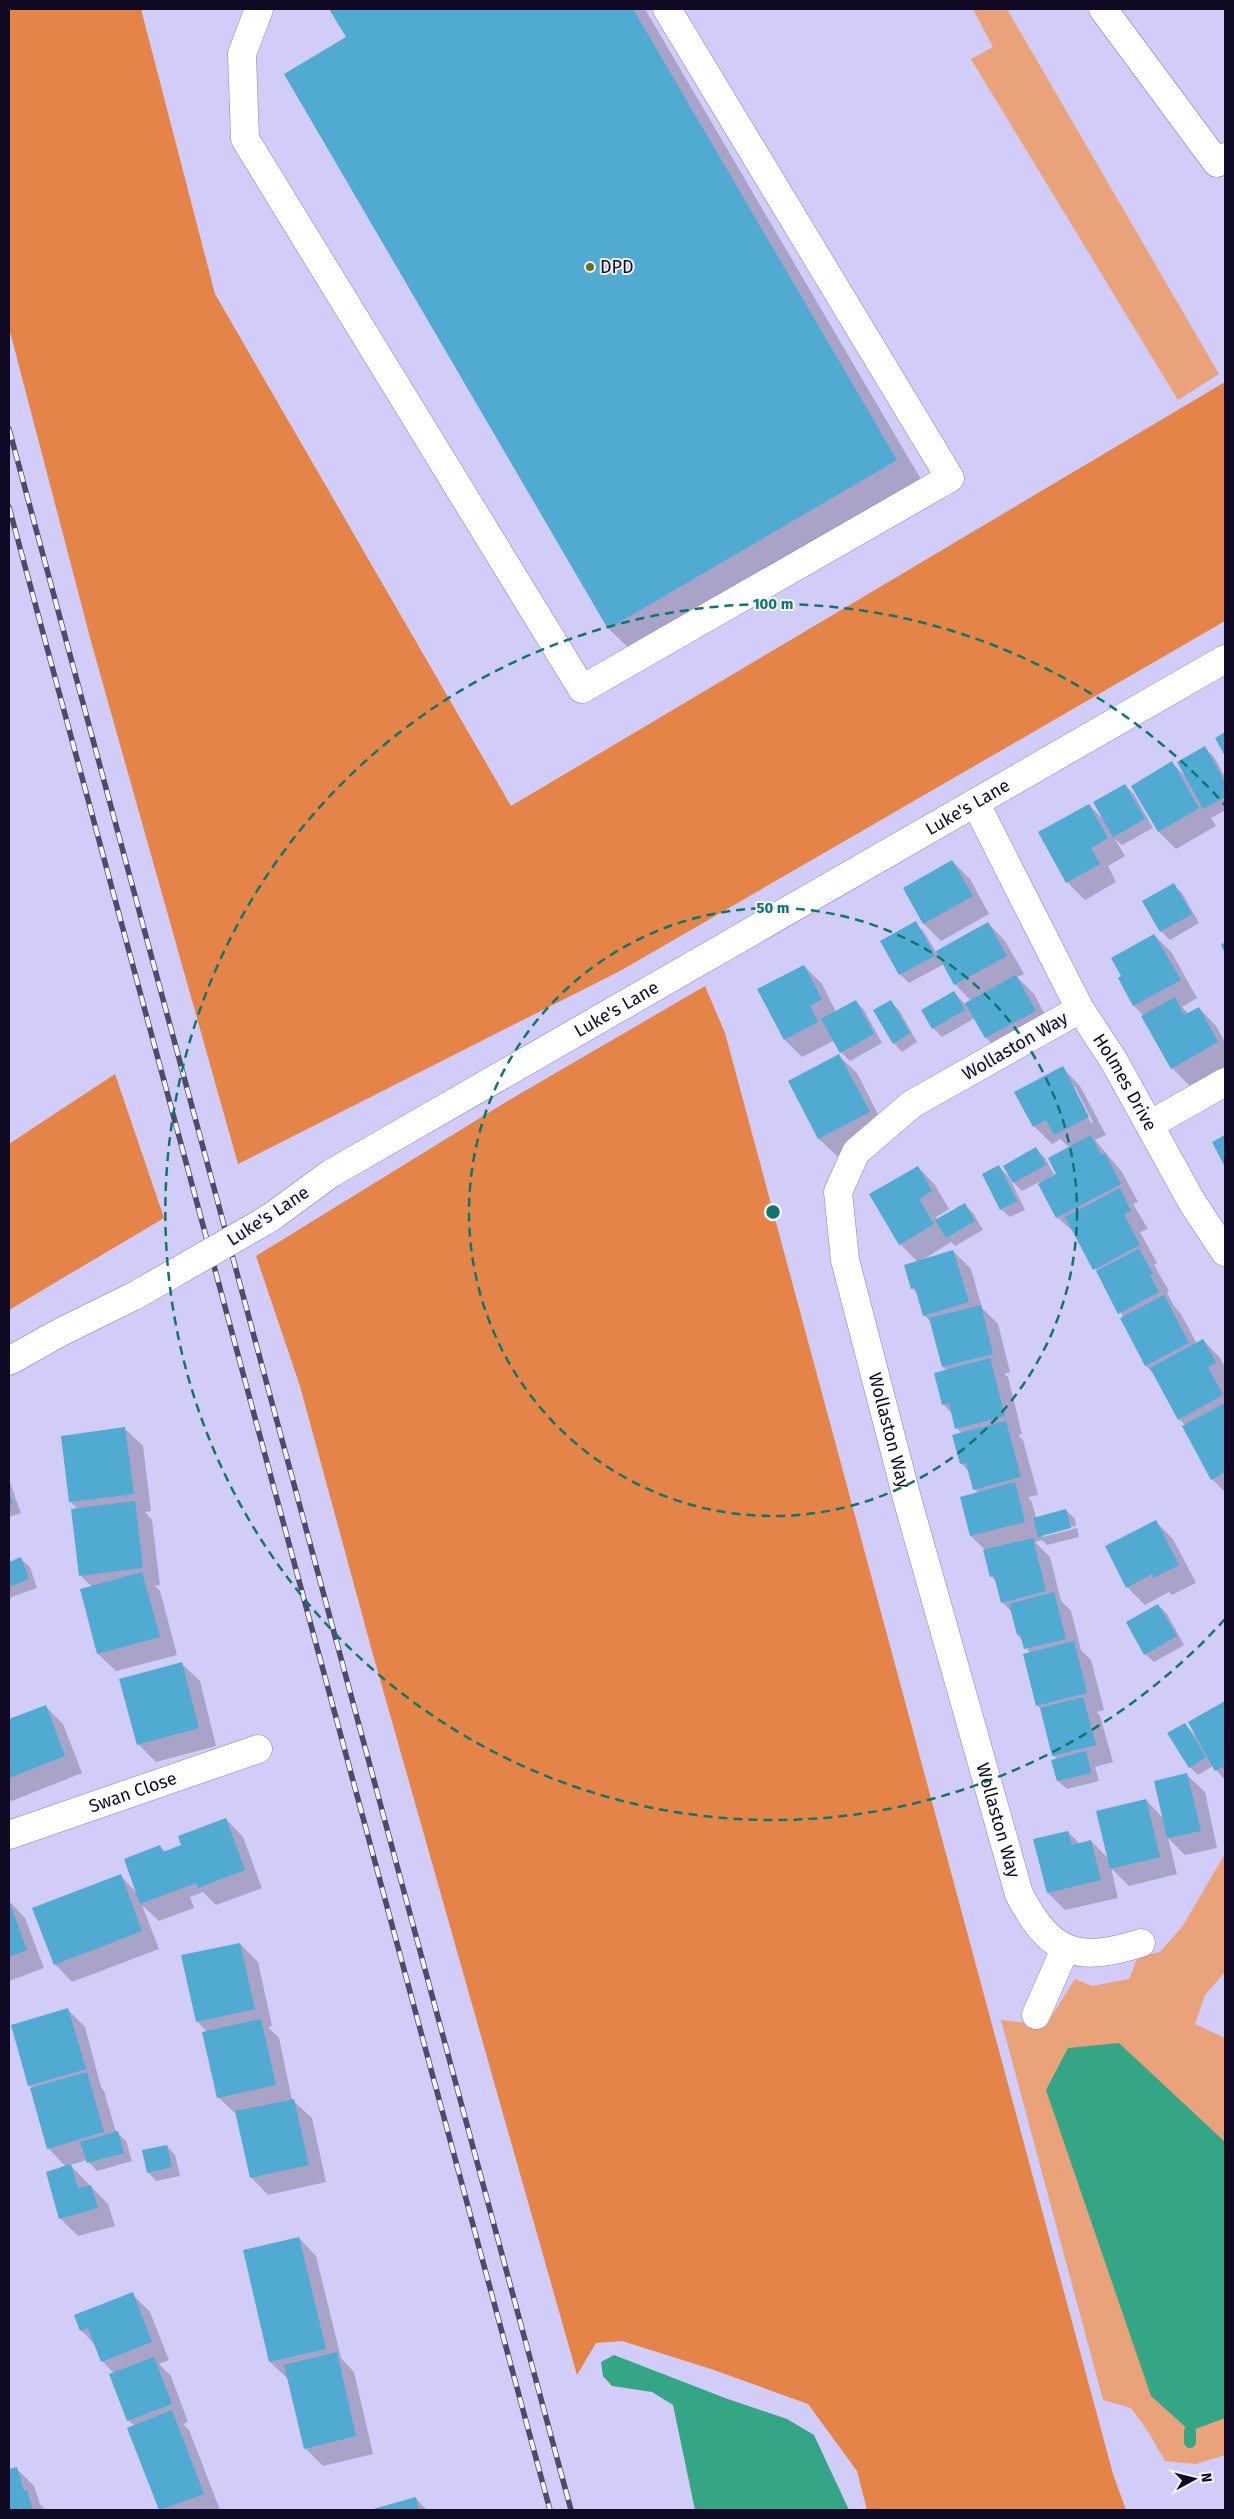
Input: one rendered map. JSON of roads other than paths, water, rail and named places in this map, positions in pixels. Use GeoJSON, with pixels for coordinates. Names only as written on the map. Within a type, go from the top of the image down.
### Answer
{"type":"FeatureCollection","features":[{"type":"Feature","properties":{"kind":"street"},"geometry":{"type":"LineString","coordinates":[[259,9],[242,54],[246,139],[582,689],[950,478],[667,9]]}},
{"type":"Feature","properties":{"kind":"street"},"geometry":{"type":"LineString","coordinates":[[1103,9],[1217,163],[1225,157]]}},
{"type":"Feature","properties":{"kind":"street","name":"Luke's Lane"},"geometry":{"type":"LineString","coordinates":[[9,1361],[59,1333],[136,1295],[270,1218],[330,1174],[1225,659]]}},
{"type":"Feature","properties":{"kind":"street","name":"Holmes Drive"},"geometry":{"type":"LineString","coordinates":[[976,804],[1080,1009],[1114,1061],[1151,1124],[1192,1202],[1225,1252]]}},
{"type":"Feature","properties":{"kind":"street","name":"Wollaston Way"},"geometry":{"type":"LineString","coordinates":[[1080,1009],[912,1104],[856,1152],[838,1192],[845,1260],[908,1502],[1020,1894],[1030,1915],[1046,1934],[1065,1949],[1084,1954],[1106,1952],[1141,1943]]}},
{"type":"Feature","properties":{"kind":"street"},"geometry":{"type":"LineString","coordinates":[[1151,1124],[1225,1082]]}},
{"type":"Feature","properties":{"kind":"street","name":"Swan Close"},"geometry":{"type":"LineString","coordinates":[[9,1835],[258,1749]]}},
{"type":"Feature","properties":{"kind":"street"},"geometry":{"type":"LineString","coordinates":[[1036,2015],[1065,1949]]}},
{"type":"Feature","properties":{"kind":"waterway"},"geometry":{"type":"LineString","coordinates":[[1190,2431],[1190,2442]]}},
{"type":"Feature","properties":{"kind":"railway"},"geometry":{"type":"LineString","coordinates":[[9,429],[571,2510]]}},
{"type":"Feature","properties":{"kind":"railway"},"geometry":{"type":"LineString","coordinates":[[9,507],[550,2510]]}},
{"type":"Feature","properties":{"kind":"place","name":"DPD"},"geometry":{"type":"Point","coordinates":[590,267]}}]}
